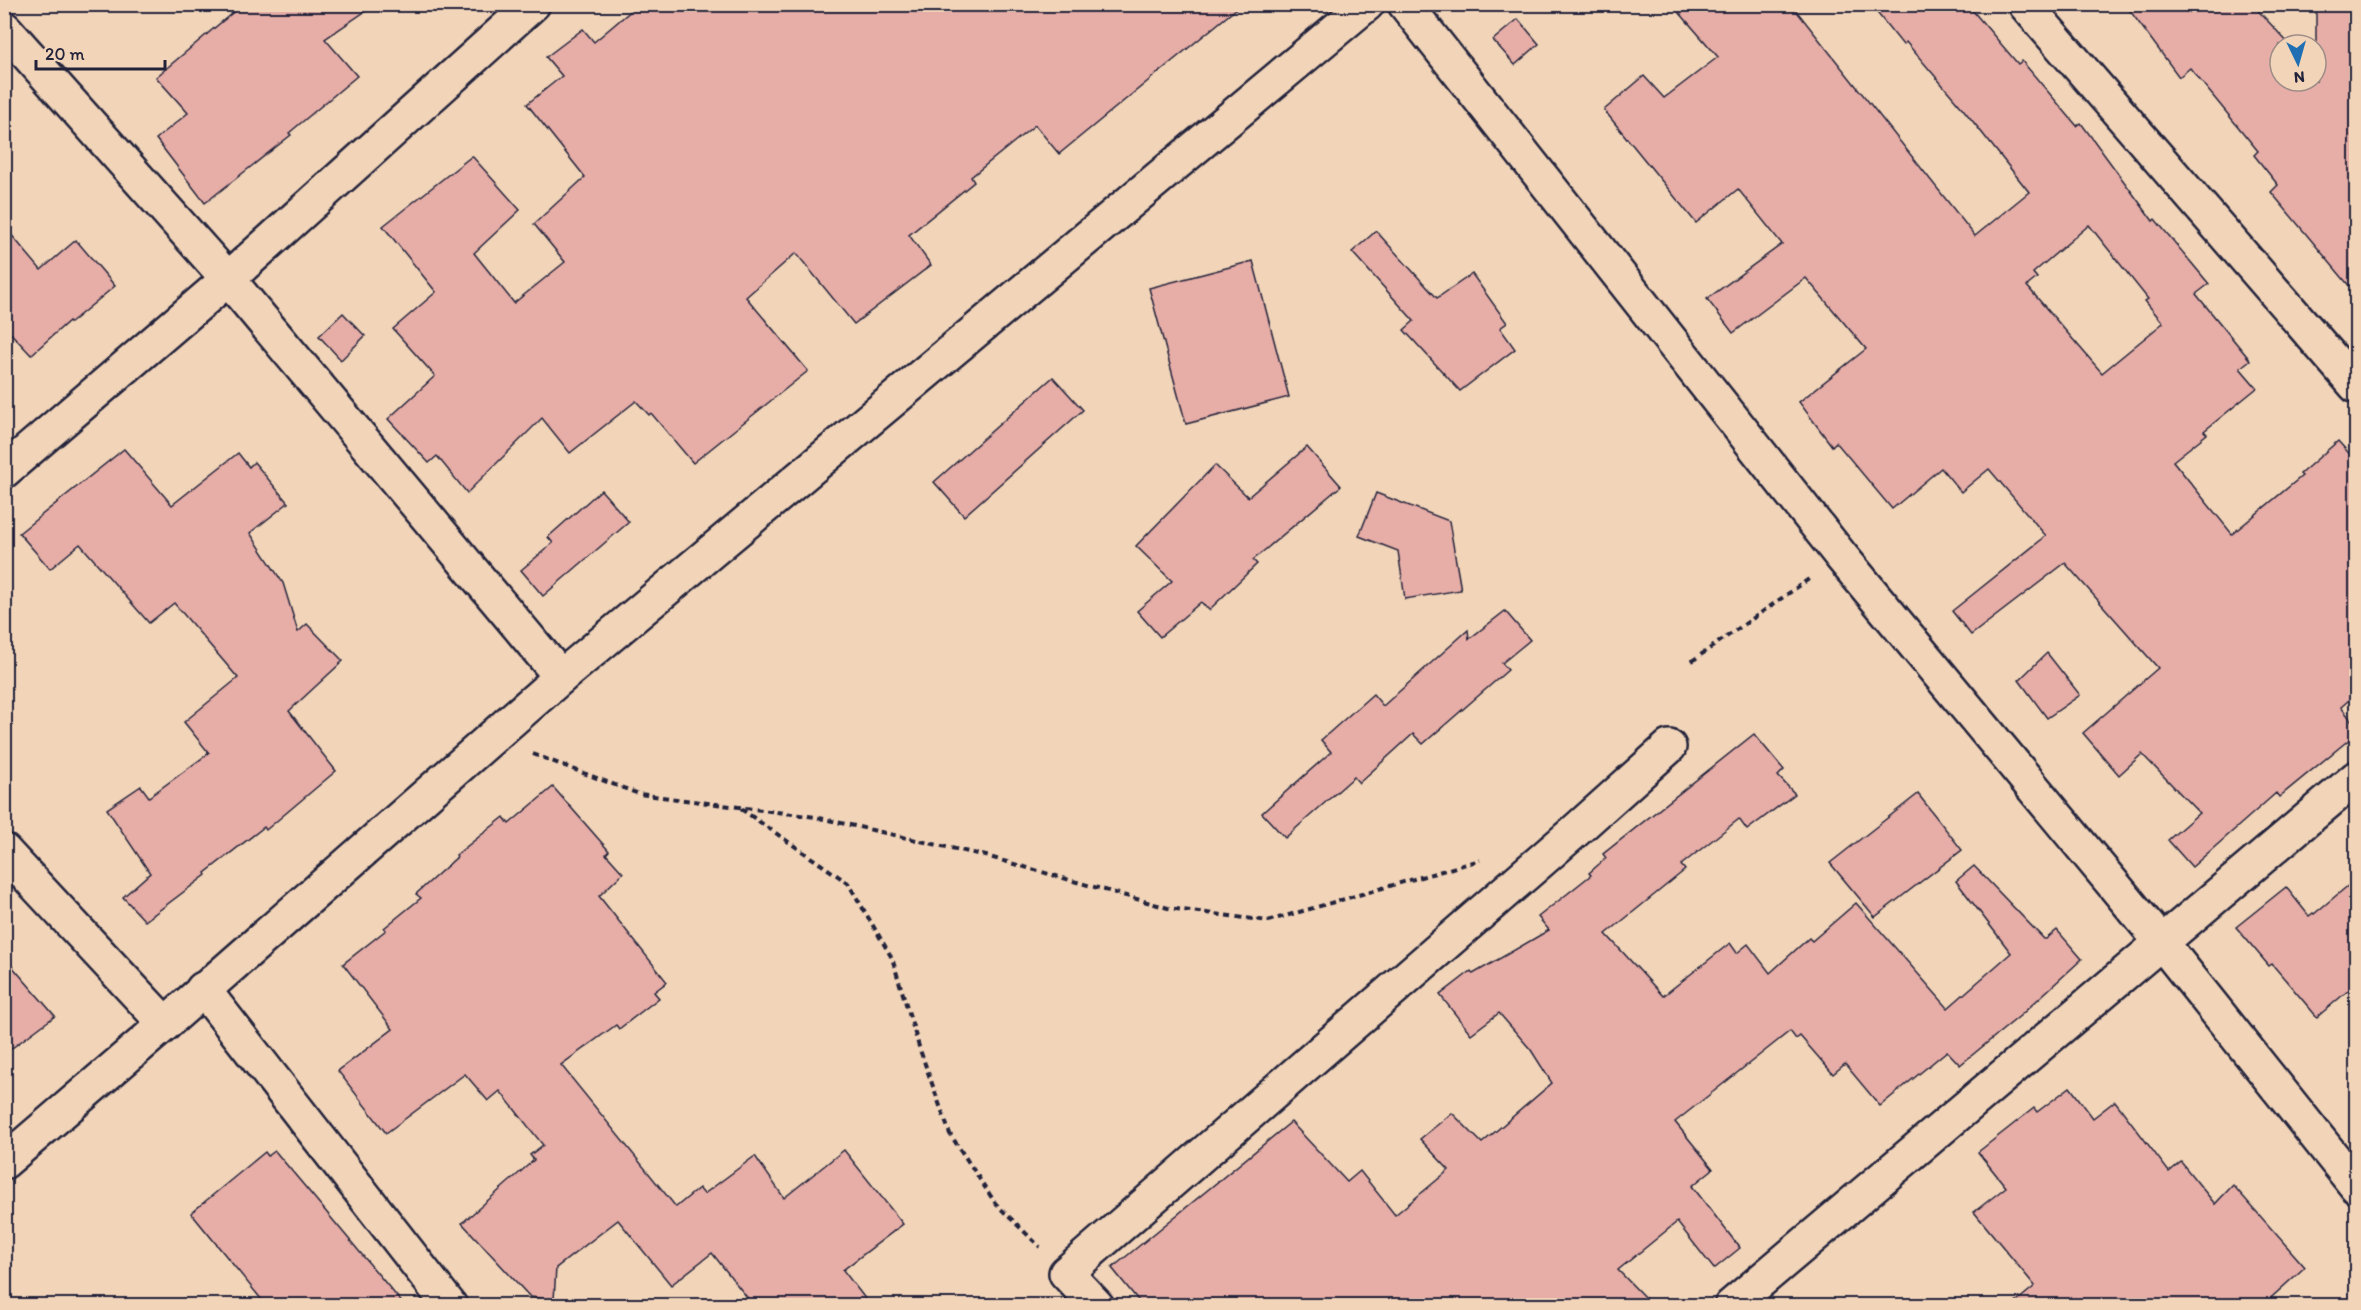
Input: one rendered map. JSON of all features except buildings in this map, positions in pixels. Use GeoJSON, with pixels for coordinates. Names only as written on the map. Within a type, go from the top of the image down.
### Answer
{"type":"FeatureCollection","features":[{"type":"Feature","properties":{"kind":"street"},"geometry":{"type":"LineString","coordinates":[[4,471],[228,279],[533,4]]}},
{"type":"Feature","properties":{"kind":"street"},"geometry":{"type":"LineString","coordinates":[[4,1162],[561,677],[1367,4]]}},
{"type":"Feature","properties":{"kind":"street"},"geometry":{"type":"LineString","coordinates":[[1406,4],[1841,556],[2162,943],[2356,1186]]}},
{"type":"Feature","properties":{"kind":"street"},"geometry":{"type":"LineString","coordinates":[[2025,4],[2356,386]]}},
{"type":"Feature","properties":{"kind":"street"},"geometry":{"type":"LineString","coordinates":[[4,28],[228,279],[561,677]]}},
{"type":"Feature","properties":{"kind":"street"},"geometry":{"type":"LineString","coordinates":[[1096,1305],[1066,1273],[1669,747]]}},
{"type":"Feature","properties":{"kind":"street"},"geometry":{"type":"LineString","coordinates":[[1731,1305],[2356,778]]}},
{"type":"Feature","properties":{"kind":"street"},"geometry":{"type":"LineString","coordinates":[[4,850],[165,1024]]}},
{"type":"Feature","properties":{"kind":"street"},"geometry":{"type":"LineString","coordinates":[[203,990],[450,1305]]}},
{"type":"Feature","properties":{"kind":"path"},"geometry":{"type":"LineString","coordinates":[[1692,661],[1841,556]]}},
{"type":"Feature","properties":{"kind":"path"},"geometry":{"type":"LineString","coordinates":[[490,738],[639,794],[814,818],[986,856],[1168,908],[1268,921],[1483,859]]}},
{"type":"Feature","properties":{"kind":"path"},"geometry":{"type":"LineString","coordinates":[[738,808],[848,883],[892,958],[920,1050],[950,1134],[996,1204],[1066,1273]]}}]}
